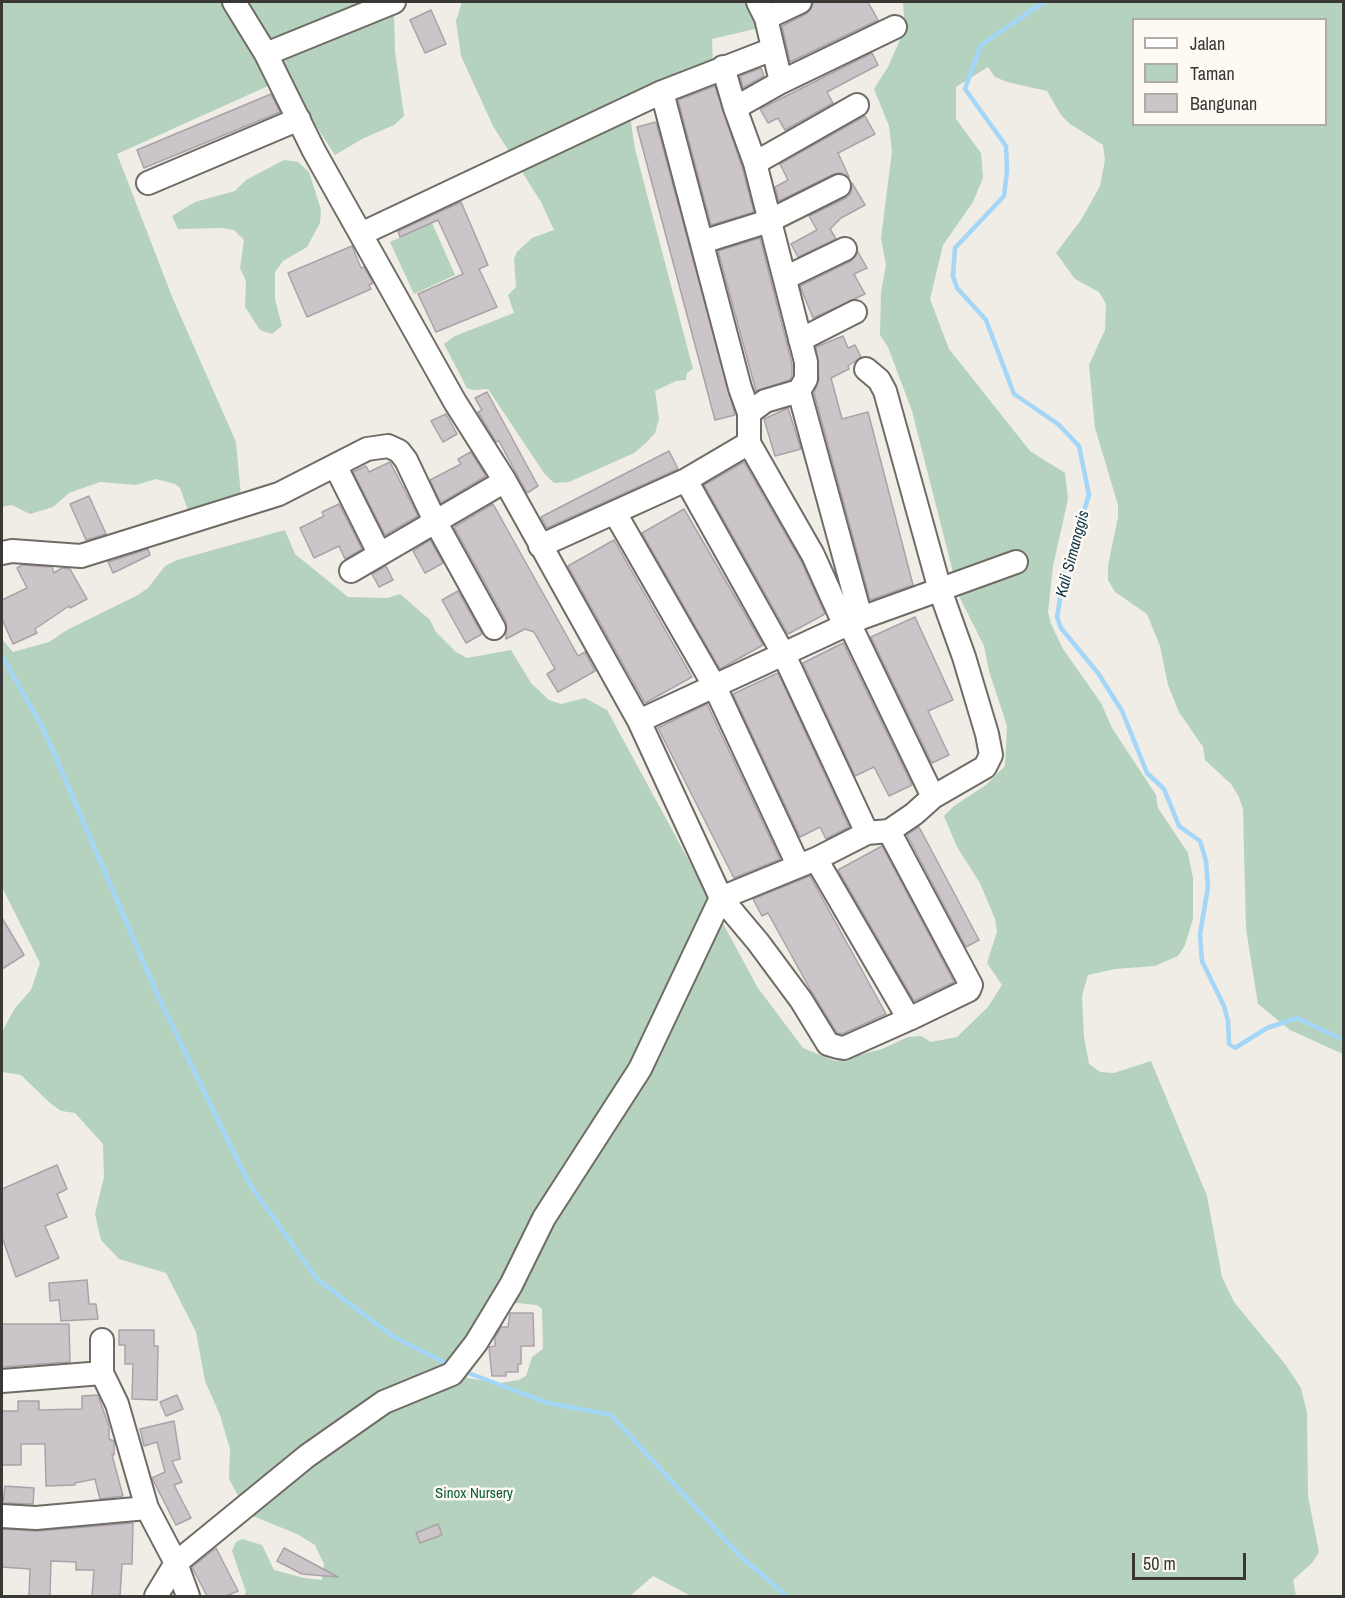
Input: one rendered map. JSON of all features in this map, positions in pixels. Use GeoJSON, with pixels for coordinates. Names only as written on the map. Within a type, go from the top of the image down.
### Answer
{"type":"FeatureCollection","features":[{"type":"Feature","properties":{"kind":"street"},"geometry":{"type":"LineString","coordinates":[[234,2],[266,54],[361,234],[454,402],[505,481],[639,721],[721,898],[801,1000],[828,1044],[844,1048],[969,990],[970,985],[878,832],[784,655],[686,480]]}},
{"type":"Feature","properties":{"kind":"street"},"geometry":{"type":"LineString","coordinates":[[266,54],[394,2]]}},
{"type":"Feature","properties":{"kind":"street"},"geometry":{"type":"LineString","coordinates":[[781,82],[762,10],[800,2]]}},
{"type":"Feature","properties":{"kind":"street"},"geometry":{"type":"LineString","coordinates":[[735,108],[781,82],[895,27]]}},
{"type":"Feature","properties":{"kind":"street"},"geometry":{"type":"LineString","coordinates":[[361,234],[662,92],[774,49]]}},
{"type":"Feature","properties":{"kind":"street"},"geometry":{"type":"LineString","coordinates":[[723,67],[755,163],[800,340],[807,379],[799,391],[765,401],[749,413]]}},
{"type":"Feature","properties":{"kind":"street"},"geometry":{"type":"LineString","coordinates":[[662,92],[740,388],[749,413],[749,443],[852,623],[933,796]]}},
{"type":"Feature","properties":{"kind":"street"},"geometry":{"type":"LineString","coordinates":[[755,163],[857,105]]}},
{"type":"Feature","properties":{"kind":"street"},"geometry":{"type":"LineString","coordinates":[[148,183],[299,119]]}},
{"type":"Feature","properties":{"kind":"street"},"geometry":{"type":"LineString","coordinates":[[702,242],[769,221],[840,186]]}},
{"type":"Feature","properties":{"kind":"street"},"geometry":{"type":"LineString","coordinates":[[784,278],[845,249]]}},
{"type":"Feature","properties":{"kind":"street"},"geometry":{"type":"LineString","coordinates":[[800,340],[855,312]]}},
{"type":"Feature","properties":{"kind":"street"},"geometry":{"type":"LineString","coordinates":[[156,1596],[176,1563],[307,1456],[384,1402],[452,1374],[476,1343],[511,1285],[544,1218],[640,1070],[721,898],[878,832],[914,814],[933,796],[985,767],[991,755],[964,657],[940,590],[885,391],[879,380],[866,369]]}},
{"type":"Feature","properties":{"kind":"street"},"geometry":{"type":"LineString","coordinates":[[799,391],[852,623]]}},
{"type":"Feature","properties":{"kind":"street"},"geometry":{"type":"LineString","coordinates":[[540,546],[686,480],[749,443]]}},
{"type":"Feature","properties":{"kind":"street"},"geometry":{"type":"LineString","coordinates":[[2,553],[12,551],[81,556],[279,494],[336,467],[367,449],[380,446],[399,451],[406,460],[435,521],[494,628]]}},
{"type":"Feature","properties":{"kind":"street"},"geometry":{"type":"LineString","coordinates":[[336,467],[380,553]]}},
{"type":"Feature","properties":{"kind":"street"},"geometry":{"type":"LineString","coordinates":[[351,571],[505,481]]}},
{"type":"Feature","properties":{"kind":"street"},"geometry":{"type":"LineString","coordinates":[[615,513],[715,687],[807,862],[909,1019]]}},
{"type":"Feature","properties":{"kind":"street"},"geometry":{"type":"LineString","coordinates":[[639,721],[852,623],[1016,562]]}},
{"type":"Feature","properties":{"kind":"street"},"geometry":{"type":"LineString","coordinates":[[102,1340],[102,1373],[117,1404],[147,1508],[176,1563],[188,1596]]}},
{"type":"Feature","properties":{"kind":"street"},"geometry":{"type":"LineString","coordinates":[[2,1381],[102,1373]]}},
{"type":"Feature","properties":{"kind":"street"},"geometry":{"type":"LineString","coordinates":[[2,1516],[36,1518],[147,1508]]}},
{"type":"Feature","properties":{"kind":"green space"},"geometry":{"type":"Polygon","coordinates":[[[2,2],[360,2],[363,6],[394,10],[395,51],[404,116],[394,125],[362,139],[335,155],[288,83],[268,86],[117,154],[173,299],[236,442],[241,496],[188,510],[180,488],[175,484],[156,479],[136,485],[100,482],[69,493],[53,507],[30,514],[12,505],[2,507],[2,2]]]}},
{"type":"Feature","properties":{"kind":"green space"},"geometry":{"type":"Polygon","coordinates":[[[462,2],[746,2],[759,28],[712,39],[713,63],[628,103],[635,149],[693,369],[687,373],[686,380],[676,381],[655,391],[659,419],[655,433],[646,443],[634,453],[569,482],[554,483],[544,473],[488,389],[467,388],[444,344],[455,336],[514,313],[508,295],[516,287],[514,259],[517,252],[532,238],[554,230],[541,202],[493,126],[461,56],[456,21],[462,2]]]}},
{"type":"Feature","properties":{"kind":"green space","name":"Sinox Nursery"},"geometry":{"type":"Polygon","coordinates":[[[903,2],[1343,2],[1343,1054],[1290,1030],[1258,1004],[1246,929],[1243,809],[1239,797],[1231,784],[1205,760],[1203,747],[1179,712],[1168,685],[1160,646],[1147,614],[1115,592],[1108,580],[1108,566],[1118,517],[1118,505],[1095,428],[1089,365],[1105,330],[1106,304],[1099,292],[1075,279],[1056,253],[1081,220],[1100,186],[1105,160],[1103,145],[1070,124],[1061,115],[1047,91],[1007,82],[995,77],[988,67],[956,87],[956,119],[981,153],[983,178],[973,202],[943,245],[930,299],[949,349],[1030,451],[1065,473],[1068,499],[1053,566],[1048,612],[1051,624],[1063,649],[1101,703],[1112,728],[1156,795],[1158,808],[1188,853],[1193,878],[1193,919],[1185,945],[1178,956],[1155,966],[1115,969],[1088,975],[1082,996],[1084,1037],[1089,1064],[1100,1072],[1114,1073],[1151,1061],[1207,1196],[1222,1277],[1234,1302],[1285,1364],[1301,1388],[1307,1413],[1308,1496],[1319,1552],[1312,1563],[1293,1580],[1296,1596],[691,1596],[653,1576],[630,1596],[244,1596],[246,1592],[232,1551],[236,1542],[242,1539],[262,1545],[274,1570],[322,1580],[324,1564],[315,1545],[297,1534],[248,1514],[229,1479],[230,1449],[220,1415],[205,1381],[196,1332],[166,1273],[119,1259],[101,1240],[95,1214],[104,1177],[103,1144],[75,1113],[61,1111],[21,1075],[2,1072],[2,1032],[15,1008],[31,990],[40,963],[2,887],[2,639],[13,652],[49,642],[67,630],[138,595],[148,588],[165,566],[177,560],[285,530],[295,554],[348,597],[387,598],[400,594],[430,620],[436,632],[456,652],[467,658],[511,650],[531,683],[549,700],[561,704],[585,698],[607,710],[758,988],[803,1048],[835,1061],[882,1049],[908,1037],[921,1036],[931,1042],[957,1037],[988,1007],[1002,985],[987,963],[997,932],[995,919],[980,883],[957,847],[944,816],[954,806],[986,785],[1005,766],[1007,726],[989,671],[984,646],[959,596],[912,411],[888,347],[880,335],[881,292],[886,265],[881,238],[892,151],[889,126],[874,89],[888,67],[905,28],[903,2]],[[517,1303],[504,1306],[470,1365],[467,1378],[500,1383],[519,1380],[526,1376],[532,1357],[543,1349],[542,1309],[537,1305],[517,1303]]]}},
{"type":"Feature","properties":{"kind":"green space"},"geometry":{"type":"Polygon","coordinates":[[[284,160],[298,162],[309,172],[321,210],[320,223],[307,247],[283,261],[275,272],[275,299],[282,326],[272,334],[260,330],[245,307],[246,281],[240,268],[244,240],[234,230],[178,229],[172,216],[195,202],[235,191],[246,180],[284,160]]]}},
{"type":"Feature","properties":{"kind":"green space"},"geometry":{"type":"Polygon","coordinates":[[[432,223],[455,275],[414,294],[390,242],[432,223]]]}},
{"type":"Feature","properties":{"kind":"building"},"geometry":{"type":"Polygon","coordinates":[[[813,2],[868,2],[878,20],[790,62],[782,26],[806,14],[813,2]]]}},
{"type":"Feature","properties":{"kind":"building"},"geometry":{"type":"Polygon","coordinates":[[[431,10],[446,44],[425,53],[410,20],[431,10]]]}},
{"type":"Feature","properties":{"kind":"building"},"geometry":{"type":"Polygon","coordinates":[[[872,53],[878,65],[827,92],[833,103],[785,130],[778,118],[768,123],[760,109],[872,53]]]}},
{"type":"Feature","properties":{"kind":"building"},"geometry":{"type":"Polygon","coordinates":[[[761,68],[764,76],[743,88],[740,76],[761,68]]]}},
{"type":"Feature","properties":{"kind":"building"},"geometry":{"type":"Polygon","coordinates":[[[715,86],[742,167],[754,212],[711,225],[678,100],[715,86]]]}},
{"type":"Feature","properties":{"kind":"building"},"geometry":{"type":"Polygon","coordinates":[[[271,94],[280,112],[144,168],[137,150],[271,94]]]}},
{"type":"Feature","properties":{"kind":"building"},"geometry":{"type":"Polygon","coordinates":[[[865,116],[875,134],[838,153],[849,177],[840,173],[834,174],[779,201],[775,187],[788,180],[780,164],[865,116]]]}},
{"type":"Feature","properties":{"kind":"building"},"geometry":{"type":"Polygon","coordinates":[[[656,122],[735,415],[715,420],[637,127],[656,122]]]}},
{"type":"Feature","properties":{"kind":"building"},"geometry":{"type":"Polygon","coordinates":[[[852,183],[865,205],[841,218],[830,229],[836,239],[798,257],[791,244],[817,230],[809,216],[846,198],[851,193],[852,183]]]}},
{"type":"Feature","properties":{"kind":"building"},"geometry":{"type":"Polygon","coordinates":[[[461,202],[488,265],[479,269],[497,307],[436,332],[418,294],[463,274],[438,220],[400,237],[398,231],[461,202]]]}},
{"type":"Feature","properties":{"kind":"building"},"geometry":{"type":"Polygon","coordinates":[[[760,238],[792,364],[792,375],[790,380],[756,391],[718,251],[760,238]]]}},
{"type":"Feature","properties":{"kind":"building"},"geometry":{"type":"Polygon","coordinates":[[[352,246],[361,268],[364,267],[373,283],[369,285],[371,289],[307,317],[288,273],[352,246]]]}},
{"type":"Feature","properties":{"kind":"building"},"geometry":{"type":"Polygon","coordinates":[[[858,252],[867,268],[854,274],[865,294],[813,318],[800,286],[851,261],[858,252]]]}},
{"type":"Feature","properties":{"kind":"building"},"geometry":{"type":"Polygon","coordinates":[[[843,336],[848,348],[855,345],[861,357],[848,366],[849,369],[831,378],[842,419],[868,412],[913,585],[870,600],[814,393],[819,379],[816,347],[843,336]]]}},
{"type":"Feature","properties":{"kind":"building"},"geometry":{"type":"Polygon","coordinates":[[[487,392],[538,486],[527,493],[499,441],[496,442],[478,412],[482,410],[475,398],[487,392]]]}},
{"type":"Feature","properties":{"kind":"building"},"geometry":{"type":"Polygon","coordinates":[[[788,408],[801,449],[775,456],[764,419],[788,408]]]}},
{"type":"Feature","properties":{"kind":"building"},"geometry":{"type":"Polygon","coordinates":[[[446,414],[457,434],[443,442],[431,421],[446,414]]]}},
{"type":"Feature","properties":{"kind":"building"},"geometry":{"type":"Polygon","coordinates":[[[669,451],[678,469],[547,528],[541,517],[669,451]]]}},
{"type":"Feature","properties":{"kind":"building"},"geometry":{"type":"Polygon","coordinates":[[[471,452],[486,476],[441,503],[430,480],[461,464],[458,459],[471,452]]]}},
{"type":"Feature","properties":{"kind":"building"},"geometry":{"type":"Polygon","coordinates":[[[390,462],[418,516],[385,535],[353,472],[366,466],[369,472],[390,462]]]}},
{"type":"Feature","properties":{"kind":"building"},"geometry":{"type":"Polygon","coordinates":[[[744,462],[801,561],[825,614],[788,634],[704,485],[744,462]]]}},
{"type":"Feature","properties":{"kind":"building"},"geometry":{"type":"Polygon","coordinates":[[[89,496],[106,534],[86,540],[70,504],[89,496]]]}},
{"type":"Feature","properties":{"kind":"building"},"geometry":{"type":"Polygon","coordinates":[[[339,504],[362,549],[345,559],[339,546],[314,558],[300,528],[324,516],[322,512],[339,504]]]}},
{"type":"Feature","properties":{"kind":"building"},"geometry":{"type":"Polygon","coordinates":[[[493,504],[578,656],[585,652],[595,671],[558,692],[547,674],[555,669],[534,632],[525,629],[506,639],[506,621],[454,527],[493,504]]]}},
{"type":"Feature","properties":{"kind":"building"},"geometry":{"type":"Polygon","coordinates":[[[684,509],[763,645],[720,669],[642,533],[684,509]]]}},
{"type":"Feature","properties":{"kind":"building"},"geometry":{"type":"Polygon","coordinates":[[[430,540],[443,563],[425,573],[413,551],[430,540]]]}},
{"type":"Feature","properties":{"kind":"building"},"geometry":{"type":"Polygon","coordinates":[[[614,540],[692,677],[645,703],[568,566],[614,540]]]}},
{"type":"Feature","properties":{"kind":"building"},"geometry":{"type":"Polygon","coordinates":[[[148,549],[150,555],[113,573],[108,562],[148,549]]]}},
{"type":"Feature","properties":{"kind":"building"},"geometry":{"type":"Polygon","coordinates":[[[22,565],[52,567],[54,573],[62,568],[70,569],[87,599],[70,608],[69,606],[35,629],[37,633],[13,644],[2,619],[2,600],[27,588],[17,568],[22,565]]]}},
{"type":"Feature","properties":{"kind":"building"},"geometry":{"type":"Polygon","coordinates":[[[386,566],[393,580],[379,587],[372,574],[386,566]]]}},
{"type":"Feature","properties":{"kind":"building"},"geometry":{"type":"Polygon","coordinates":[[[458,591],[482,634],[466,643],[442,600],[458,591]]]}},
{"type":"Feature","properties":{"kind":"building"},"geometry":{"type":"Polygon","coordinates":[[[915,617],[953,700],[928,711],[949,755],[932,763],[871,637],[915,617]]]}},
{"type":"Feature","properties":{"kind":"building"},"geometry":{"type":"Polygon","coordinates":[[[843,643],[912,785],[889,796],[874,767],[855,776],[803,663],[843,643]]]}},
{"type":"Feature","properties":{"kind":"building"},"geometry":{"type":"Polygon","coordinates":[[[778,673],[849,827],[826,839],[820,827],[800,837],[733,694],[778,673]]]}},
{"type":"Feature","properties":{"kind":"building"},"geometry":{"type":"Polygon","coordinates":[[[707,704],[780,859],[734,878],[658,728],[707,704]]]}},
{"type":"Feature","properties":{"kind":"building"},"geometry":{"type":"Polygon","coordinates":[[[919,827],[979,940],[966,947],[907,835],[919,827]]]}},
{"type":"Feature","properties":{"kind":"building"},"geometry":{"type":"Polygon","coordinates":[[[882,846],[954,982],[914,1001],[838,870],[882,846]]]}},
{"type":"Feature","properties":{"kind":"building"},"geometry":{"type":"Polygon","coordinates":[[[810,876],[886,1014],[842,1034],[837,1033],[810,989],[768,913],[762,916],[753,899],[810,876]]]}},
{"type":"Feature","properties":{"kind":"building"},"geometry":{"type":"Polygon","coordinates":[[[2,918],[24,955],[2,969],[2,918]]]}},
{"type":"Feature","properties":{"kind":"building"},"geometry":{"type":"Polygon","coordinates":[[[57,1165],[67,1189],[57,1194],[67,1217],[45,1226],[59,1258],[16,1277],[2,1237],[2,1189],[57,1165]]]}},
{"type":"Feature","properties":{"kind":"building"},"geometry":{"type":"Polygon","coordinates":[[[87,1280],[89,1304],[96,1304],[98,1319],[61,1321],[59,1300],[50,1301],[49,1283],[87,1280]]]}},
{"type":"Feature","properties":{"kind":"building"},"geometry":{"type":"Polygon","coordinates":[[[510,1313],[533,1313],[534,1346],[521,1346],[521,1364],[518,1364],[518,1372],[506,1372],[506,1376],[492,1376],[489,1347],[495,1346],[495,1338],[501,1327],[508,1327],[510,1313]]]}},
{"type":"Feature","properties":{"kind":"building"},"geometry":{"type":"Polygon","coordinates":[[[2,1324],[69,1324],[70,1362],[2,1367],[2,1324]]]}},
{"type":"Feature","properties":{"kind":"building"},"geometry":{"type":"Polygon","coordinates":[[[119,1330],[154,1330],[154,1346],[158,1346],[157,1400],[132,1399],[133,1364],[125,1364],[125,1345],[119,1345],[119,1330]]]}},
{"type":"Feature","properties":{"kind":"building"},"geometry":{"type":"Polygon","coordinates":[[[98,1395],[109,1427],[109,1439],[114,1441],[114,1455],[112,1455],[123,1496],[100,1499],[95,1479],[75,1483],[75,1485],[46,1486],[45,1444],[21,1444],[21,1465],[2,1465],[2,1411],[18,1411],[18,1401],[39,1401],[39,1410],[82,1409],[82,1396],[98,1395]]]}},
{"type":"Feature","properties":{"kind":"building"},"geometry":{"type":"Polygon","coordinates":[[[177,1395],[183,1409],[166,1416],[160,1402],[177,1395]]]}},
{"type":"Feature","properties":{"kind":"building"},"geometry":{"type":"Polygon","coordinates":[[[174,1421],[180,1459],[172,1461],[182,1482],[174,1485],[191,1518],[176,1525],[152,1478],[165,1472],[157,1442],[144,1446],[140,1429],[174,1421]]]}},
{"type":"Feature","properties":{"kind":"building"},"geometry":{"type":"Polygon","coordinates":[[[5,1486],[34,1488],[33,1504],[3,1503],[5,1486]]]}},
{"type":"Feature","properties":{"kind":"building"},"geometry":{"type":"Polygon","coordinates":[[[133,1523],[132,1564],[122,1564],[120,1596],[92,1596],[94,1570],[76,1570],[76,1562],[51,1561],[50,1596],[29,1596],[30,1569],[2,1567],[2,1529],[37,1531],[133,1523]]]}},
{"type":"Feature","properties":{"kind":"building"},"geometry":{"type":"Polygon","coordinates":[[[438,1524],[442,1535],[420,1543],[416,1533],[438,1524]]]}},
{"type":"Feature","properties":{"kind":"building"},"geometry":{"type":"Polygon","coordinates":[[[216,1548],[238,1591],[226,1596],[207,1596],[192,1567],[216,1548]]]}},
{"type":"Feature","properties":{"kind":"building"},"geometry":{"type":"Polygon","coordinates":[[[284,1548],[338,1577],[302,1574],[277,1561],[284,1548]]]}},
{"type":"Feature","properties":{"kind":"waterway","name":"Kali Simanggis"},"geometry":{"type":"LineString","coordinates":[[1044,2],[981,45],[965,89],[1006,146],[1007,171],[1004,196],[955,248],[953,276],[957,288],[986,320],[1014,394],[1058,424],[1079,446],[1089,495],[1064,575],[1057,617],[1061,628],[1098,673],[1122,711],[1147,773],[1164,789],[1179,826],[1200,841],[1206,861],[1208,887],[1200,934],[1202,961],[1224,1006],[1228,1021],[1229,1044],[1235,1048],[1267,1028],[1297,1018],[1344,1040]]}},
{"type":"Feature","properties":{"kind":"waterway"},"geometry":{"type":"LineString","coordinates":[[2,656],[44,730],[158,996],[248,1182],[317,1279],[394,1337],[450,1365]]}},
{"type":"Feature","properties":{"kind":"waterway"},"geometry":{"type":"LineString","coordinates":[[463,1371],[548,1403],[611,1415],[740,1556],[787,1596]]}}]}
